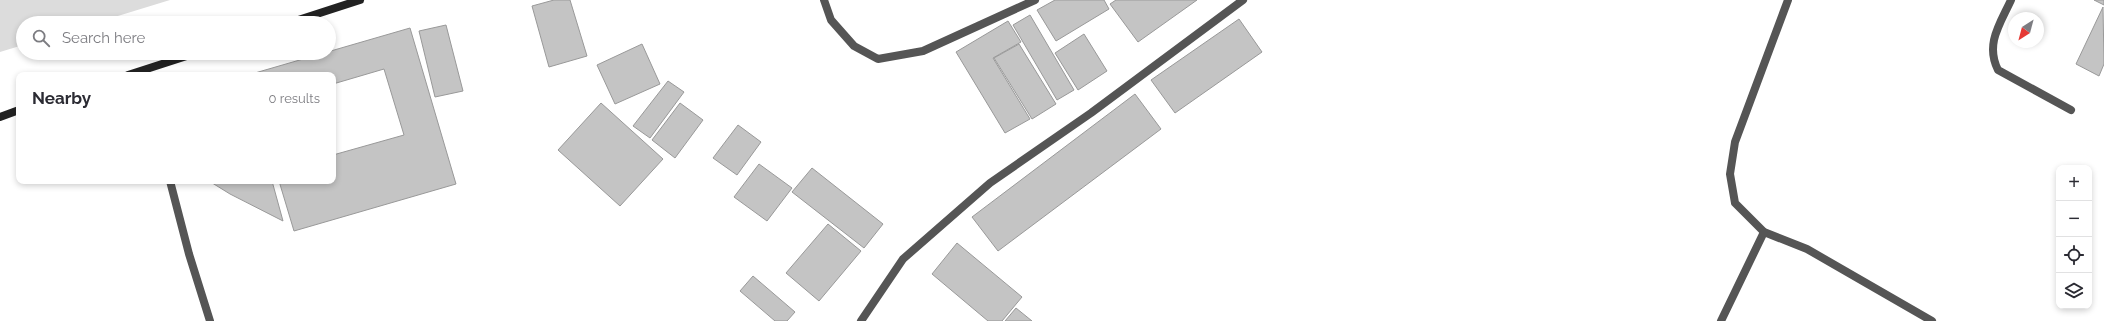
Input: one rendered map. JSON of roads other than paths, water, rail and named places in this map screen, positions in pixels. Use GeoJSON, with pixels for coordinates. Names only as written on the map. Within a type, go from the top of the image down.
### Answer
{"type":"FeatureCollection","features":[{"type":"Feature","properties":{"kind":"main road"},"geometry":{"type":"LineString","coordinates":[[311,16],[360,0]]}},
{"type":"Feature","properties":{"kind":"main road"},"geometry":{"type":"LineString","coordinates":[[146,72],[177,60]]}},
{"type":"Feature","properties":{"kind":"main road"},"geometry":{"type":"LineString","coordinates":[[0,116],[16,111]]}},
{"type":"Feature","properties":{"kind":"street"},"geometry":{"type":"LineString","coordinates":[[824,0],[831,20],[854,46],[878,59],[923,51],[1035,0]]}},
{"type":"Feature","properties":{"kind":"street"},"geometry":{"type":"LineString","coordinates":[[861,321],[903,259],[990,183],[1091,114],[1243,0]]}},
{"type":"Feature","properties":{"kind":"street"},"geometry":{"type":"LineString","coordinates":[[1788,0],[1735,142],[1730,174],[1734,203],[1764,232],[1807,249],[1932,321]]}},
{"type":"Feature","properties":{"kind":"street"},"geometry":{"type":"LineString","coordinates":[[2011,0],[1993,40],[1993,59],[1998,70],[2071,110]]}},
{"type":"Feature","properties":{"kind":"street"},"geometry":{"type":"LineString","coordinates":[[171,184],[189,254],[210,321]]}},
{"type":"Feature","properties":{"kind":"street"},"geometry":{"type":"LineString","coordinates":[[1721,321],[1764,232]]}}]}
